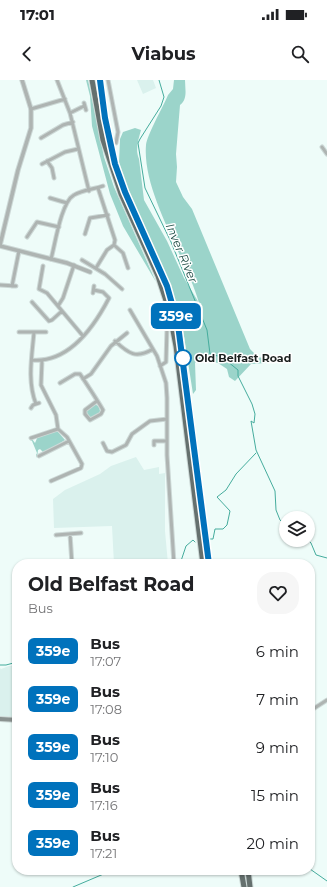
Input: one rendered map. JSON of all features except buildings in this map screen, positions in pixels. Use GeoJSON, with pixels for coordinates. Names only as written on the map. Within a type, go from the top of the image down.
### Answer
{"type":"FeatureCollection","features":[{"type":"Feature","properties":{"kind":"highway"},"geometry":{"type":"LineString","coordinates":[[92,80],[109,160],[121,194],[158,276],[172,324],[202,559]]}},
{"type":"Feature","properties":{"kind":"highway"},"geometry":{"type":"LineString","coordinates":[[99,80],[111,149],[121,181],[167,286],[177,320],[209,559]]}},
{"type":"Feature","properties":{"kind":"highway"},"geometry":{"type":"LineString","coordinates":[[243,875],[244,887]]}},
{"type":"Feature","properties":{"kind":"highway"},"geometry":{"type":"LineString","coordinates":[[249,875],[250,887]]}},
{"type":"Feature","properties":{"kind":"main road"},"geometry":{"type":"LineString","coordinates":[[0,718],[12,719]]}},
{"type":"Feature","properties":{"kind":"street"},"geometry":{"type":"LineString","coordinates":[[22,80],[31,109],[31,128],[18,170],[0,246],[74,265],[90,272]]}},
{"type":"Feature","properties":{"kind":"street"},"geometry":{"type":"LineString","coordinates":[[57,80],[73,122],[89,190]]}},
{"type":"Feature","properties":{"kind":"street"},"geometry":{"type":"LineString","coordinates":[[108,80],[118,132],[116,143]]}},
{"type":"Feature","properties":{"kind":"street"},"geometry":{"type":"LineString","coordinates":[[31,109],[65,99]]}},
{"type":"Feature","properties":{"kind":"street"},"geometry":{"type":"LineString","coordinates":[[70,113],[85,106]]}},
{"type":"Feature","properties":{"kind":"street"},"geometry":{"type":"LineString","coordinates":[[40,138],[63,125],[73,122]]}},
{"type":"Feature","properties":{"kind":"street"},"geometry":{"type":"LineString","coordinates":[[322,147],[327,154]]}},
{"type":"Feature","properties":{"kind":"street"},"geometry":{"type":"LineString","coordinates":[[42,164],[68,151],[78,148]]}},
{"type":"Feature","properties":{"kind":"street"},"geometry":{"type":"LineString","coordinates":[[47,161],[51,167],[54,178]]}},
{"type":"Feature","properties":{"kind":"street"},"geometry":{"type":"LineString","coordinates":[[52,259],[59,227],[67,202],[75,195],[103,186]]}},
{"type":"Feature","properties":{"kind":"street"},"geometry":{"type":"LineString","coordinates":[[98,188],[115,239],[114,245]]}},
{"type":"Feature","properties":{"kind":"street"},"geometry":{"type":"LineString","coordinates":[[50,198],[67,202]]}},
{"type":"Feature","properties":{"kind":"street"},"geometry":{"type":"LineString","coordinates":[[84,234],[90,218],[108,215]]}},
{"type":"Feature","properties":{"kind":"street"},"geometry":{"type":"LineString","coordinates":[[27,237],[37,222],[59,227]]}},
{"type":"Feature","properties":{"kind":"street"},"geometry":{"type":"LineString","coordinates":[[114,245],[123,253],[128,268]]}},
{"type":"Feature","properties":{"kind":"street"},"geometry":{"type":"LineString","coordinates":[[96,268],[107,249],[114,245]]}},
{"type":"Feature","properties":{"kind":"street"},"geometry":{"type":"LineString","coordinates":[[0,285],[14,286],[19,251]]}},
{"type":"Feature","properties":{"kind":"street"},"geometry":{"type":"LineString","coordinates":[[82,260],[96,268],[122,287]]}},
{"type":"Feature","properties":{"kind":"street"},"geometry":{"type":"LineString","coordinates":[[127,264],[131,262]]}},
{"type":"Feature","properties":{"kind":"street"},"geometry":{"type":"LineString","coordinates":[[58,306],[63,298],[74,265]]}},
{"type":"Feature","properties":{"kind":"street"},"geometry":{"type":"LineString","coordinates":[[44,269],[39,289],[47,294],[83,336]]}},
{"type":"Feature","properties":{"kind":"street"},"geometry":{"type":"LineString","coordinates":[[32,360],[42,361],[53,358],[76,345],[109,298],[103,292],[94,290]]}},
{"type":"Feature","properties":{"kind":"street"},"geometry":{"type":"LineString","coordinates":[[32,302],[49,321],[62,311]]}},
{"type":"Feature","properties":{"kind":"street"},"geometry":{"type":"LineString","coordinates":[[130,310],[153,349],[166,383],[167,441],[174,559]]}},
{"type":"Feature","properties":{"kind":"street"},"geometry":{"type":"LineString","coordinates":[[160,366],[166,362],[167,328],[172,324]]}},
{"type":"Feature","properties":{"kind":"street"},"geometry":{"type":"LineString","coordinates":[[20,332],[46,332]]}},
{"type":"Feature","properties":{"kind":"street"},"geometry":{"type":"LineString","coordinates":[[31,408],[37,403],[31,392],[34,332]]}},
{"type":"Feature","properties":{"kind":"street"},"geometry":{"type":"LineString","coordinates":[[83,379],[91,374],[115,341],[125,333]]}},
{"type":"Feature","properties":{"kind":"street"},"geometry":{"type":"LineString","coordinates":[[115,341],[126,350],[136,355],[142,355],[153,349]]}},
{"type":"Feature","properties":{"kind":"street"},"geometry":{"type":"LineString","coordinates":[[42,361],[41,385],[56,415],[58,429],[69,441],[82,464],[81,468],[50,481]]}},
{"type":"Feature","properties":{"kind":"street"},"geometry":{"type":"LineString","coordinates":[[62,384],[77,373],[83,379],[97,401],[102,412],[90,420],[85,414],[85,410],[97,401]]}},
{"type":"Feature","properties":{"kind":"street"},"geometry":{"type":"LineString","coordinates":[[103,443],[107,451],[112,452],[126,445],[132,434],[150,421],[167,419]]}},
{"type":"Feature","properties":{"kind":"street"},"geometry":{"type":"LineString","coordinates":[[36,441],[32,437],[58,429]]}},
{"type":"Feature","properties":{"kind":"street"},"geometry":{"type":"LineString","coordinates":[[40,454],[69,441]]}},
{"type":"Feature","properties":{"kind":"street"},"geometry":{"type":"LineString","coordinates":[[154,445],[154,441],[167,441]]}},
{"type":"Feature","properties":{"kind":"street"},"geometry":{"type":"LineString","coordinates":[[54,474],[56,478]]}},
{"type":"Feature","properties":{"kind":"street"},"geometry":{"type":"LineString","coordinates":[[56,535],[81,533]]}},
{"type":"Feature","properties":{"kind":"street"},"geometry":{"type":"LineString","coordinates":[[70,534],[72,559]]}},
{"type":"Feature","properties":{"kind":"street"},"geometry":{"type":"LineString","coordinates":[[315,708],[327,700]]}},
{"type":"Feature","properties":{"kind":"shaded area"},"geometry":{"type":"Polygon","coordinates":[[[137,80],[153,80],[156,88],[143,94],[137,80]]]}},
{"type":"Feature","properties":{"kind":"shaded area"},"geometry":{"type":"Polygon","coordinates":[[[136,457],[144,470],[159,467],[159,474],[165,473],[165,531],[168,559],[114,559],[112,526],[54,528],[53,499],[65,490],[100,474],[111,466],[136,457]]]}},
{"type":"Feature","properties":{"kind":"shaded area"},"geometry":{"type":"Polygon","coordinates":[[[12,666],[12,717],[0,716],[0,668],[12,666]]]}},
{"type":"Feature","properties":{"kind":"green space"},"geometry":{"type":"Polygon","coordinates":[[[86,80],[88,80],[104,157],[114,187],[156,282],[123,226],[110,194],[92,126],[90,96],[86,80]]]}},
{"type":"Feature","properties":{"kind":"green space"},"geometry":{"type":"Polygon","coordinates":[[[174,80],[185,80],[186,90],[183,103],[180,105],[176,154],[176,182],[183,197],[192,209],[250,349],[258,357],[268,359],[267,363],[251,364],[235,381],[229,377],[227,369],[218,363],[199,359],[195,363],[196,390],[193,394],[184,336],[171,287],[125,182],[119,163],[120,139],[123,132],[135,128],[141,130],[137,145],[137,152],[144,200],[167,241],[184,278],[199,303],[193,285],[158,204],[147,164],[147,140],[168,95],[173,89],[174,80]]]}},
{"type":"Feature","properties":{"kind":"green space"},"geometry":{"type":"Polygon","coordinates":[[[175,321],[178,334],[192,445],[174,322],[175,321]]]}},
{"type":"Feature","properties":{"kind":"green space"},"geometry":{"type":"Polygon","coordinates":[[[93,404],[98,406],[100,411],[98,416],[93,418],[88,416],[86,411],[88,406],[93,404]]]}},
{"type":"Feature","properties":{"kind":"green space"},"geometry":{"type":"Polygon","coordinates":[[[53,431],[58,432],[65,440],[44,453],[40,449],[38,450],[37,458],[37,453],[32,441],[30,440],[32,439],[35,443],[38,436],[53,431]]]}},
{"type":"Feature","properties":{"kind":"green space"},"geometry":{"type":"Polygon","coordinates":[[[192,448],[207,559],[204,559],[192,448]]]}},
{"type":"Feature","properties":{"kind":"waterway","name":"Inver River"},"geometry":{"type":"LineString","coordinates":[[159,80],[164,97],[161,106],[138,143],[145,188],[171,242],[207,330],[210,354],[222,357],[238,370],[238,376],[252,404],[255,414],[254,423],[251,421],[256,450],[275,491],[276,510],[279,518]]}},
{"type":"Feature","properties":{"kind":"waterway"},"geometry":{"type":"LineString","coordinates":[[209,539],[213,539],[215,529],[223,529],[227,525],[230,511],[217,497],[226,490],[236,474],[256,453]]}},
{"type":"Feature","properties":{"kind":"waterway"},"geometry":{"type":"LineString","coordinates":[[182,559],[186,546],[193,540],[195,542]]}},
{"type":"Feature","properties":{"kind":"waterway","name":"Inver River"},"geometry":{"type":"LineString","coordinates":[[313,547],[316,555],[327,558]]}},
{"type":"Feature","properties":{"kind":"waterway"},"geometry":{"type":"LineString","coordinates":[[0,665],[12,663]]}},
{"type":"Feature","properties":{"kind":"waterway"},"geometry":{"type":"LineString","coordinates":[[315,873],[327,881]]}},
{"type":"Feature","properties":{"kind":"waterway"},"geometry":{"type":"LineString","coordinates":[[73,887],[101,875]]}},
{"type":"Feature","properties":{"kind":"bus line","name":"359e"},"geometry":{"type":"LineString","coordinates":[[100,80],[105,118],[115,164],[125,192],[167,286],[174,306],[186,376],[208,559]]}},
{"type":"Feature","properties":{"kind":"place","name":"Old Belfast Road"},"geometry":{"type":"Point","coordinates":[183,358]}}]}
